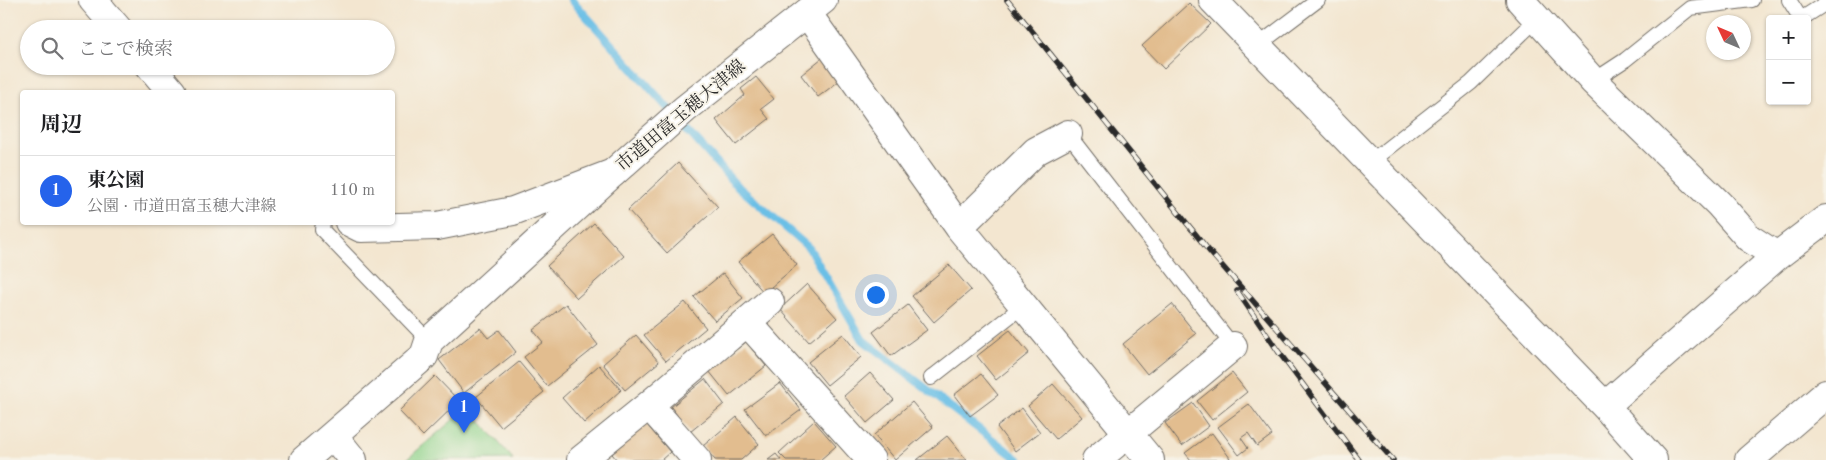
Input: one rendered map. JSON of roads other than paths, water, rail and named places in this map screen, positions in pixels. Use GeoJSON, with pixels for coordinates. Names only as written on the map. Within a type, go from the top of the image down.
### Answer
{"type":"FeatureCollection","features":[{"type":"Feature","properties":{"kind":"street"},"geometry":{"type":"LineString","coordinates":[[93,0],[110,20]]}},
{"type":"Feature","properties":{"kind":"street"},"geometry":{"type":"LineString","coordinates":[[1212,0],[1605,406],[1645,457]]}},
{"type":"Feature","properties":{"kind":"street"},"geometry":{"type":"LineString","coordinates":[[815,7],[959,227],[1150,460]]}},
{"type":"Feature","properties":{"kind":"street","name":"市道田富玉穂大津線"},"geometry":{"type":"LineString","coordinates":[[355,225],[361,228],[438,226],[513,211],[613,173],[685,108],[815,7]]}},
{"type":"Feature","properties":{"kind":"street"},"geometry":{"type":"LineString","coordinates":[[1528,9],[1593,81],[1719,204],[1749,238],[1777,256]]}},
{"type":"Feature","properties":{"kind":"street"},"geometry":{"type":"LineString","coordinates":[[158,75],[170,90]]}},
{"type":"Feature","properties":{"kind":"street"},"geometry":{"type":"LineString","coordinates":[[959,227],[1036,151],[1068,134]]}},
{"type":"Feature","properties":{"kind":"street"},"geometry":{"type":"LineString","coordinates":[[304,460],[424,356],[429,341],[613,173]]}},
{"type":"Feature","properties":{"kind":"street"},"geometry":{"type":"LineString","coordinates":[[1605,406],[1777,256],[1826,219]]}},
{"type":"Feature","properties":{"kind":"street"},"geometry":{"type":"LineString","coordinates":[[581,460],[770,302]]}},
{"type":"Feature","properties":{"kind":"street"},"geometry":{"type":"LineString","coordinates":[[747,322],[871,460]]}},
{"type":"Feature","properties":{"kind":"street"},"geometry":{"type":"LineString","coordinates":[[1096,460],[1233,346]]}},
{"type":"Feature","properties":{"kind":"street"},"geometry":{"type":"LineString","coordinates":[[1749,460],[1826,394]]}},
{"type":"Feature","properties":{"kind":"street"},"geometry":{"type":"LineString","coordinates":[[649,405],[697,460]]}},
{"type":"Feature","properties":{"kind":"street"},"geometry":{"type":"LineString","coordinates":[[333,435],[353,460]]}},
{"type":"Feature","properties":{"kind":"lane"},"geometry":{"type":"LineString","coordinates":[[1257,46],[1318,0]]}},
{"type":"Feature","properties":{"kind":"lane"},"geometry":{"type":"LineString","coordinates":[[1593,81],[1624,60],[1690,8],[1752,0]]}},
{"type":"Feature","properties":{"kind":"lane"},"geometry":{"type":"LineString","coordinates":[[1789,0],[1798,15]]}},
{"type":"Feature","properties":{"kind":"lane"},"geometry":{"type":"LineString","coordinates":[[1807,15],[1826,3]]}},
{"type":"Feature","properties":{"kind":"lane"},"geometry":{"type":"LineString","coordinates":[[1370,162],[1472,83],[1528,9]]}},
{"type":"Feature","properties":{"kind":"lane"},"geometry":{"type":"LineString","coordinates":[[1068,134],[1233,346]]}},
{"type":"Feature","properties":{"kind":"lane"},"geometry":{"type":"LineString","coordinates":[[323,225],[322,230],[429,341]]}},
{"type":"Feature","properties":{"kind":"lane"},"geometry":{"type":"LineString","coordinates":[[931,378],[1024,306]]}},
{"type":"Feature","properties":{"kind":"waterway"},"geometry":{"type":"LineString","coordinates":[[572,0],[735,184],[809,248],[863,340],[1019,460]]}},
{"type":"Feature","properties":{"kind":"railway"},"geometry":{"type":"LineString","coordinates":[[1007,0],[1210,252],[1393,460]]}},
{"type":"Feature","properties":{"kind":"railway"},"geometry":{"type":"LineString","coordinates":[[1237,291],[1278,351],[1359,460]]}},
{"type":"Feature","properties":{"kind":"place","name":"東公園"},"geometry":{"type":"Point","coordinates":[464,433]}}]}
